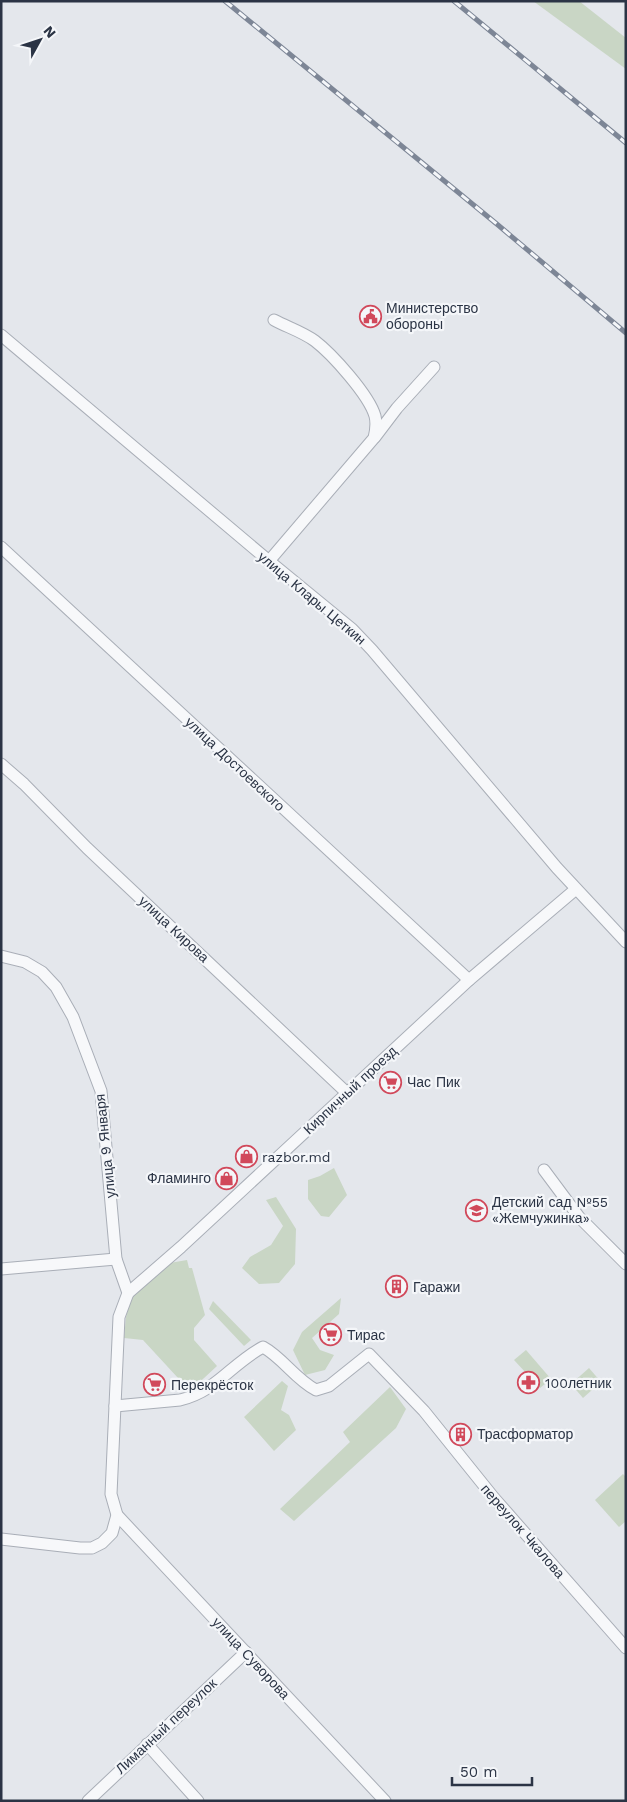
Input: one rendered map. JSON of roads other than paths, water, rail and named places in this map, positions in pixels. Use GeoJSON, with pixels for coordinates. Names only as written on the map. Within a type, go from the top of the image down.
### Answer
{"type":"FeatureCollection","features":[{"type":"Feature","properties":{"kind":"street"},"geometry":{"type":"LineString","coordinates":[[274,320],[314,341],[339,364],[365,397],[375,414],[377,426],[374,438]]}},
{"type":"Feature","properties":{"kind":"street","name":"улица Клары Цеткин"},"geometry":{"type":"LineString","coordinates":[[1,335],[268,561],[352,629],[576,889],[626,942]]}},
{"type":"Feature","properties":{"kind":"street"},"geometry":{"type":"LineString","coordinates":[[268,561],[434,367]]}},
{"type":"Feature","properties":{"kind":"street","name":"улица Достоевского"},"geometry":{"type":"LineString","coordinates":[[1,547],[470,980]]}},
{"type":"Feature","properties":{"kind":"street","name":"улица Кирова"},"geometry":{"type":"LineString","coordinates":[[1,764],[24,784],[94,855],[348,1093]]}},
{"type":"Feature","properties":{"kind":"street","name":"Кирпичный проезд"},"geometry":{"type":"LineString","coordinates":[[128,1294],[470,980],[576,889]]}},
{"type":"Feature","properties":{"kind":"street","name":"улица 9 Января"},"geometry":{"type":"LineString","coordinates":[[1,956],[25,962],[42,972],[56,987],[73,1017],[101,1091],[116,1259],[128,1294]]}},
{"type":"Feature","properties":{"kind":"street"},"geometry":{"type":"LineString","coordinates":[[544,1170],[579,1217],[626,1264]]}},
{"type":"Feature","properties":{"kind":"street"},"geometry":{"type":"LineString","coordinates":[[1,1269],[116,1259]]}},
{"type":"Feature","properties":{"kind":"street"},"geometry":{"type":"LineString","coordinates":[[1,1539],[92,1548],[102,1543],[112,1533],[117,1515],[112,1494],[119,1318],[128,1294]]}},
{"type":"Feature","properties":{"kind":"street","name":"переулок Чкалова"},"geometry":{"type":"LineString","coordinates":[[115,1406],[190,1398],[208,1390],[248,1355],[263,1347],[276,1354],[304,1384],[316,1390],[329,1386],[370,1354],[424,1411],[494,1498],[626,1648]]}},
{"type":"Feature","properties":{"kind":"street","name":"улица Суворова"},"geometry":{"type":"LineString","coordinates":[[117,1515],[385,1801]]}},
{"type":"Feature","properties":{"kind":"street","name":"Лиманный переулок"},"geometry":{"type":"LineString","coordinates":[[88,1801],[246,1652]]}},
{"type":"Feature","properties":{"kind":"street"},"geometry":{"type":"LineString","coordinates":[[147,1744],[198,1801]]}},
{"type":"Feature","properties":{"kind":"railway"},"geometry":{"type":"LineString","coordinates":[[225,1],[498,225],[626,333]]}},
{"type":"Feature","properties":{"kind":"railway"},"geometry":{"type":"LineString","coordinates":[[454,1],[626,143]]}},
{"type":"Feature","properties":{"kind":"place","name":"Министерство обороны"},"geometry":{"type":"Point","coordinates":[370,316]}},
{"type":"Feature","properties":{"kind":"place","name":"Час Пик"},"geometry":{"type":"Point","coordinates":[391,1082]}},
{"type":"Feature","properties":{"kind":"place","name":"razbor.md"},"geometry":{"type":"Point","coordinates":[246,1157]}},
{"type":"Feature","properties":{"kind":"place","name":"Фламинго"},"geometry":{"type":"Point","coordinates":[227,1178]}},
{"type":"Feature","properties":{"kind":"place","name":"Детский сад №55 «Жемчужинка»"},"geometry":{"type":"Point","coordinates":[476,1210]}},
{"type":"Feature","properties":{"kind":"place","name":"Гаражи"},"geometry":{"type":"Point","coordinates":[397,1287]}},
{"type":"Feature","properties":{"kind":"place","name":"Тирас"},"geometry":{"type":"Point","coordinates":[331,1335]}},
{"type":"Feature","properties":{"kind":"place","name":"100летник"},"geometry":{"type":"Point","coordinates":[529,1383]}},
{"type":"Feature","properties":{"kind":"place","name":"Перекрёсток"},"geometry":{"type":"Point","coordinates":[155,1385]}},
{"type":"Feature","properties":{"kind":"place","name":"Трасформатор"},"geometry":{"type":"Point","coordinates":[461,1434]}}]}
